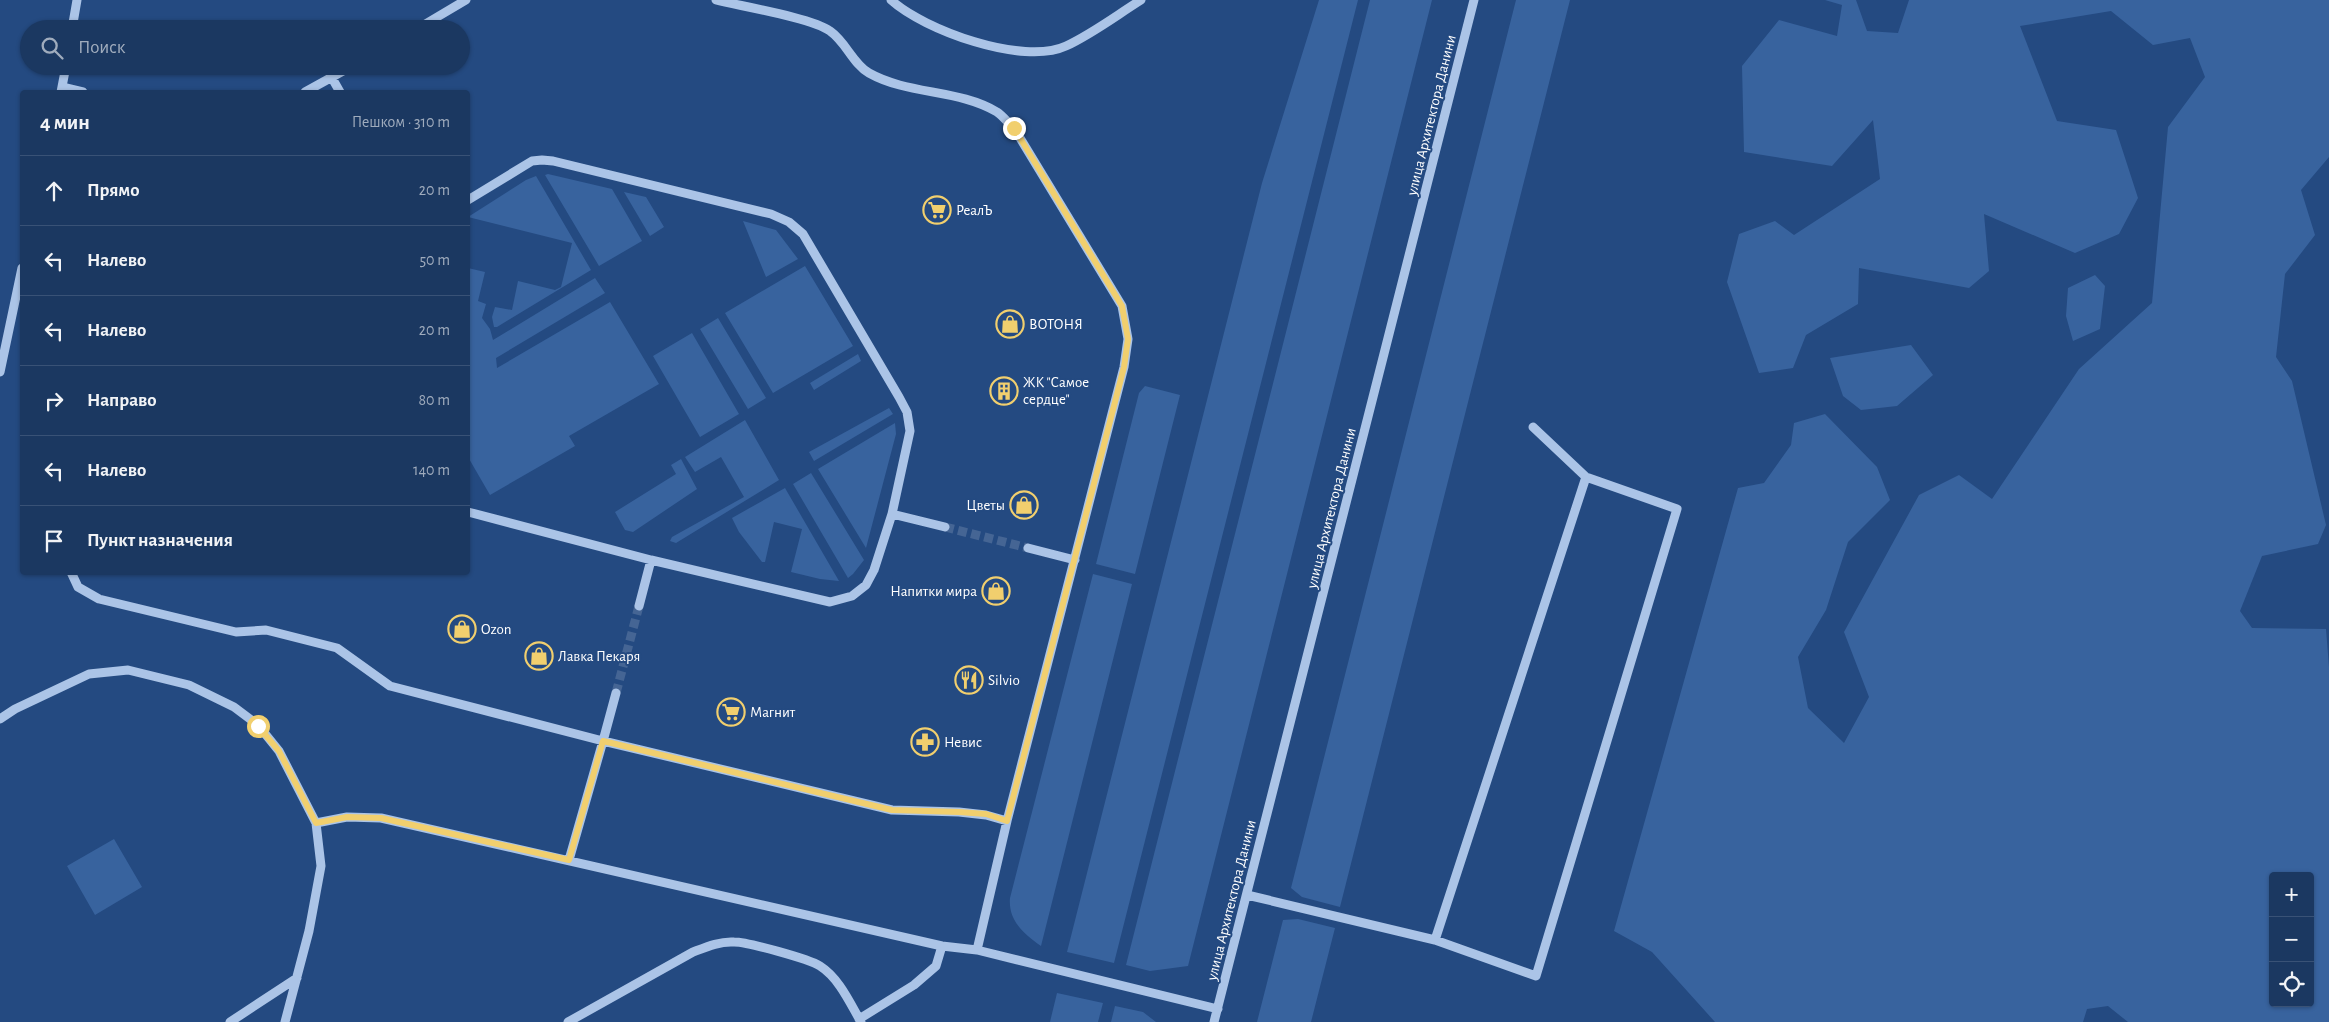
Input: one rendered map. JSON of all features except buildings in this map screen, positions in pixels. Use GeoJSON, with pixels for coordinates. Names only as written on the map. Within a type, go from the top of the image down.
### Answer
{"type":"FeatureCollection","features":[{"type":"Feature","properties":{"kind":"street"},"geometry":{"type":"LineString","coordinates":[[74,20],[78,0]]}},
{"type":"Feature","properties":{"kind":"street"},"geometry":{"type":"LineString","coordinates":[[432,20],[466,0]]}},
{"type":"Feature","properties":{"kind":"street"},"geometry":{"type":"LineString","coordinates":[[716,0],[812,23],[829,30],[843,42],[868,72],[885,80],[978,104],[998,113],[1014,128],[1122,306],[1128,339],[1124,367],[1007,821],[977,950]]}},
{"type":"Feature","properties":{"kind":"street"},"geometry":{"type":"LineString","coordinates":[[890,0],[925,23],[957,36],[1024,52],[1045,52],[1065,47],[1141,0]]}},
{"type":"Feature","properties":{"kind":"street","name":"улица Архитектора Данини"},"geometry":{"type":"LineString","coordinates":[[1214,1022],[1474,0]]}},
{"type":"Feature","properties":{"kind":"street"},"geometry":{"type":"LineString","coordinates":[[61,90],[64,75]]}},
{"type":"Feature","properties":{"kind":"street"},"geometry":{"type":"LineString","coordinates":[[309,90],[337,75]]}},
{"type":"Feature","properties":{"kind":"street"},"geometry":{"type":"LineString","coordinates":[[332,78],[339,90]]}},
{"type":"Feature","properties":{"kind":"street"},"geometry":{"type":"LineString","coordinates":[[470,199],[532,161],[542,160],[762,211],[789,222],[803,234],[907,412],[910,430],[892,514],[874,570],[866,585],[852,596],[830,602],[651,560],[470,513]]}},
{"type":"Feature","properties":{"kind":"street"},"geometry":{"type":"LineString","coordinates":[[0,372],[20,277]]}},
{"type":"Feature","properties":{"kind":"street"},"geometry":{"type":"LineString","coordinates":[[1247,895],[1434,940],[1536,976],[1677,509],[1586,477],[1533,426]]}},
{"type":"Feature","properties":{"kind":"street"},"geometry":{"type":"LineString","coordinates":[[1434,940],[1586,477]]}},
{"type":"Feature","properties":{"kind":"street"},"geometry":{"type":"LineString","coordinates":[[892,514],[945,527]]}},
{"type":"Feature","properties":{"kind":"street"},"geometry":{"type":"LineString","coordinates":[[1028,548],[1074,560]]}},
{"type":"Feature","properties":{"kind":"street"},"geometry":{"type":"LineString","coordinates":[[640,606],[651,560]]}},
{"type":"Feature","properties":{"kind":"street"},"geometry":{"type":"LineString","coordinates":[[72,575],[78,587],[99,598],[236,632],[266,630],[337,648],[390,686],[603,741],[892,810],[986,814],[1007,821]]}},
{"type":"Feature","properties":{"kind":"street"},"geometry":{"type":"LineString","coordinates":[[0,719],[14,709],[89,674],[128,670],[189,684],[234,707],[258,726],[279,751],[316,823],[321,866],[310,932],[285,1022]]}},
{"type":"Feature","properties":{"kind":"street"},"geometry":{"type":"LineString","coordinates":[[569,860],[616,693]]}},
{"type":"Feature","properties":{"kind":"street"},"geometry":{"type":"LineString","coordinates":[[316,823],[347,817],[381,818],[942,946],[977,950],[1218,1009]]}},
{"type":"Feature","properties":{"kind":"street"},"geometry":{"type":"LineString","coordinates":[[568,1022],[693,952],[713,944],[735,942],[802,958],[820,966],[835,979],[860,1020],[914,985],[936,966],[942,946]]}},
{"type":"Feature","properties":{"kind":"street"},"geometry":{"type":"LineString","coordinates":[[230,1022],[297,978]]}},
{"type":"Feature","properties":{"kind":"shaded area"},"geometry":{"type":"Polygon","coordinates":[[[1319,0],[1358,0],[1114,963],[1067,952],[1262,183],[1319,0]]]}},
{"type":"Feature","properties":{"kind":"shaded area"},"geometry":{"type":"Polygon","coordinates":[[[1370,0],[1432,0],[1188,966],[1150,971],[1126,965],[1370,0]]]}},
{"type":"Feature","properties":{"kind":"shaded area"},"geometry":{"type":"Polygon","coordinates":[[[1516,0],[1570,0],[1340,907],[1302,897],[1291,888],[1516,0]]]}},
{"type":"Feature","properties":{"kind":"shaded area"},"geometry":{"type":"Polygon","coordinates":[[[1825,0],[1856,0],[1867,31],[1898,33],[1909,0],[2329,0],[2329,157],[2301,190],[2315,235],[2285,274],[2276,357],[2292,381],[2326,525],[2318,544],[2262,556],[2240,611],[2252,628],[2326,629],[2329,667],[2329,1022],[2128,1022],[2108,1006],[2087,1009],[2083,1022],[1715,1022],[1652,952],[1614,931],[1738,488],[1764,483],[1791,445],[1794,423],[1825,414],[1877,467],[1890,500],[1848,542],[1826,610],[1798,657],[1808,708],[1844,743],[1869,697],[1844,632],[1919,495],[1959,475],[1992,499],[2079,369],[2152,303],[2168,127],[2205,77],[2190,38],[2153,45],[2111,11],[2020,26],[2057,121],[2116,130],[2138,198],[2119,234],[2075,253],[1984,214],[1989,271],[1969,288],[1859,268],[1858,304],[1806,335],[1793,368],[1759,373],[1727,282],[1739,234],[1775,221],[1794,235],[1880,179],[1873,120],[1832,166],[1744,152],[1742,66],[1779,20],[1837,36],[1842,5],[1825,0]]]}},
{"type":"Feature","properties":{"kind":"shaded area"},"geometry":{"type":"Polygon","coordinates":[[[548,174],[612,189],[642,241],[599,266],[545,175],[548,174]]]}},
{"type":"Feature","properties":{"kind":"shaded area"},"geometry":{"type":"Polygon","coordinates":[[[536,176],[591,270],[497,327],[494,327],[492,317],[495,307],[512,310],[518,281],[555,290],[561,287],[572,243],[470,218],[526,180],[536,176]]]}},
{"type":"Feature","properties":{"kind":"shaded area"},"geometry":{"type":"Polygon","coordinates":[[[624,192],[646,197],[664,227],[650,236],[624,192]]]}},
{"type":"Feature","properties":{"kind":"shaded area"},"geometry":{"type":"Polygon","coordinates":[[[743,221],[776,230],[798,259],[766,277],[743,221]]]}},
{"type":"Feature","properties":{"kind":"shaded area"},"geometry":{"type":"Polygon","coordinates":[[[805,266],[853,346],[773,393],[725,313],[805,266]]]}},
{"type":"Feature","properties":{"kind":"shaded area"},"geometry":{"type":"Polygon","coordinates":[[[470,268],[485,272],[478,301],[486,304],[482,318],[490,329],[493,340],[595,278],[605,293],[496,358],[497,368],[610,302],[659,384],[569,436],[575,446],[490,495],[470,460],[470,268]]]}},
{"type":"Feature","properties":{"kind":"shaded area"},"geometry":{"type":"Polygon","coordinates":[[[2095,275],[2105,286],[2100,329],[2073,341],[2066,316],[2068,288],[2095,275]]]}},
{"type":"Feature","properties":{"kind":"shaded area"},"geometry":{"type":"Polygon","coordinates":[[[718,318],[766,398],[748,409],[700,329],[718,318]]]}},
{"type":"Feature","properties":{"kind":"shaded area"},"geometry":{"type":"Polygon","coordinates":[[[692,333],[739,414],[700,437],[653,356],[692,333]]]}},
{"type":"Feature","properties":{"kind":"shaded area"},"geometry":{"type":"Polygon","coordinates":[[[1911,345],[1933,375],[1897,406],[1861,410],[1843,396],[1830,358],[1911,345]]]}},
{"type":"Feature","properties":{"kind":"shaded area"},"geometry":{"type":"Polygon","coordinates":[[[858,354],[861,361],[814,390],[810,383],[858,354]]]}},
{"type":"Feature","properties":{"kind":"shaded area"},"geometry":{"type":"Polygon","coordinates":[[[1145,386],[1180,395],[1135,574],[1096,564],[1139,393],[1145,386]]]}},
{"type":"Feature","properties":{"kind":"shaded area"},"geometry":{"type":"Polygon","coordinates":[[[889,408],[893,414],[814,461],[809,452],[889,408]]]}},
{"type":"Feature","properties":{"kind":"shaded area"},"geometry":{"type":"Polygon","coordinates":[[[745,420],[779,480],[676,543],[670,541],[672,537],[744,497],[721,457],[695,472],[685,457],[745,420]]]}},
{"type":"Feature","properties":{"kind":"shaded area"},"geometry":{"type":"Polygon","coordinates":[[[895,423],[896,434],[866,548],[818,469],[895,423]]]}},
{"type":"Feature","properties":{"kind":"shaded area"},"geometry":{"type":"Polygon","coordinates":[[[681,459],[697,489],[633,532],[625,530],[615,512],[676,474],[671,465],[681,459]]]}},
{"type":"Feature","properties":{"kind":"shaded area"},"geometry":{"type":"Polygon","coordinates":[[[811,473],[864,560],[848,578],[793,484],[811,473]]]}},
{"type":"Feature","properties":{"kind":"shaded area"},"geometry":{"type":"Polygon","coordinates":[[[785,488],[839,581],[820,579],[791,572],[802,529],[774,522],[765,562],[762,562],[739,532],[732,518],[785,488]]]}},
{"type":"Feature","properties":{"kind":"shaded area"},"geometry":{"type":"Polygon","coordinates":[[[1093,574],[1132,584],[1041,946],[1023,932],[1014,920],[1010,898],[1093,574]]]}},
{"type":"Feature","properties":{"kind":"shaded area"},"geometry":{"type":"Polygon","coordinates":[[[114,839],[142,887],[95,915],[67,866],[114,839]]]}},
{"type":"Feature","properties":{"kind":"shaded area"},"geometry":{"type":"Polygon","coordinates":[[[1298,919],[1335,928],[1311,1022],[1257,1022],[1283,920],[1298,919]]]}},
{"type":"Feature","properties":{"kind":"shaded area"},"geometry":{"type":"Polygon","coordinates":[[[1057,993],[1103,1003],[1098,1022],[1050,1022],[1057,993]]]}},
{"type":"Feature","properties":{"kind":"shaded area"},"geometry":{"type":"Polygon","coordinates":[[[1115,1006],[1143,1012],[1156,1022],[1111,1022],[1115,1006]]]}},
{"type":"Feature","properties":{"kind":"tunnel"},"geometry":{"type":"LineString","coordinates":[[945,527],[1028,548]]}},
{"type":"Feature","properties":{"kind":"tunnel"},"geometry":{"type":"LineString","coordinates":[[616,693],[639,606]]}},
{"type":"Feature","properties":{"kind":"place","name":"РеалЪ"},"geometry":{"type":"Point","coordinates":[937,210]}},
{"type":"Feature","properties":{"kind":"place","name":"ВОТОНЯ"},"geometry":{"type":"Point","coordinates":[1010,324]}},
{"type":"Feature","properties":{"kind":"place","name":"ЖК \"Самое сердце\""},"geometry":{"type":"Point","coordinates":[1004,391]}},
{"type":"Feature","properties":{"kind":"place","name":"Цветы"},"geometry":{"type":"Point","coordinates":[1024,505]}},
{"type":"Feature","properties":{"kind":"place","name":"Напитки мира"},"geometry":{"type":"Point","coordinates":[996,591]}},
{"type":"Feature","properties":{"kind":"place","name":"Ozon"},"geometry":{"type":"Point","coordinates":[462,629]}},
{"type":"Feature","properties":{"kind":"place","name":"Лавка Пекаря"},"geometry":{"type":"Point","coordinates":[539,656]}},
{"type":"Feature","properties":{"kind":"place","name":"Silvio"},"geometry":{"type":"Point","coordinates":[969,680]}},
{"type":"Feature","properties":{"kind":"place","name":"Магнит"},"geometry":{"type":"Point","coordinates":[731,712]}},
{"type":"Feature","properties":{"kind":"place","name":"Невис"},"geometry":{"type":"Point","coordinates":[925,742]}},
{"type":"Feature","properties":{"kind":"route"},"geometry":{"type":"LineString","coordinates":[[258,726],[279,751],[316,823],[347,817],[381,818],[569,860],[603,741],[892,810],[986,814],[1007,821],[1124,367],[1128,339],[1122,306],[1014,128]]}}]}
